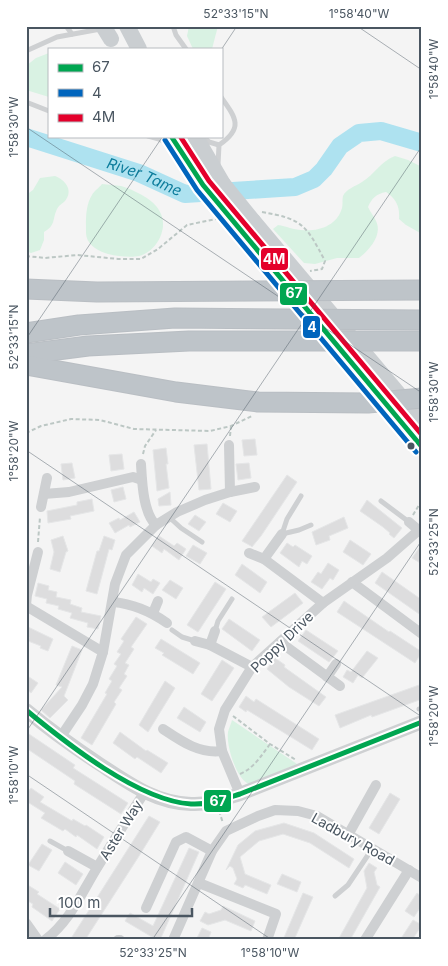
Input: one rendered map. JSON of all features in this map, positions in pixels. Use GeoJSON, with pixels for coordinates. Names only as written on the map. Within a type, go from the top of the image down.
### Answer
{"type":"FeatureCollection","features":[{"type":"Feature","properties":{"kind":"highway"},"geometry":{"type":"LineString","coordinates":[[26,289],[97,292],[422,290]]}},
{"type":"Feature","properties":{"kind":"highway"},"geometry":{"type":"LineString","coordinates":[[26,333],[79,325],[174,318],[422,320]]}},
{"type":"Feature","properties":{"kind":"highway"},"geometry":{"type":"LineString","coordinates":[[26,354],[88,346],[189,341],[422,341]]}},
{"type":"Feature","properties":{"kind":"highway"},"geometry":{"type":"LineString","coordinates":[[26,365],[176,392],[258,402],[368,403],[422,398]]}},
{"type":"Feature","properties":{"kind":"main road"},"geometry":{"type":"LineString","coordinates":[[173,138],[228,220],[422,447]]}},
{"type":"Feature","properties":{"kind":"main road"},"geometry":{"type":"LineString","coordinates":[[196,138],[221,180],[258,216],[422,422]]}},
{"type":"Feature","properties":{"kind":"street"},"geometry":{"type":"LineString","coordinates":[[229,445],[230,492]]}},
{"type":"Feature","properties":{"kind":"street"},"geometry":{"type":"LineString","coordinates":[[141,464],[148,516],[156,525]]}},
{"type":"Feature","properties":{"kind":"street"},"geometry":{"type":"LineString","coordinates":[[44,494],[69,492],[133,477],[142,480]]}},
{"type":"Feature","properties":{"kind":"street"},"geometry":{"type":"LineString","coordinates":[[41,507],[47,478]]}},
{"type":"Feature","properties":{"kind":"street"},"geometry":{"type":"LineString","coordinates":[[60,738],[90,691],[103,652],[115,584],[126,555],[156,525],[169,517],[205,500],[255,487]]}},
{"type":"Feature","properties":{"kind":"street","name":"Poppy Drive"},"geometry":{"type":"LineString","coordinates":[[240,794],[222,751],[219,729],[225,710],[252,667],[322,603],[387,558],[420,532],[410,522]]}},
{"type":"Feature","properties":{"kind":"street"},"geometry":{"type":"LineString","coordinates":[[264,559],[282,534]]}},
{"type":"Feature","properties":{"kind":"street"},"geometry":{"type":"LineString","coordinates":[[38,552],[30,568],[26,606],[103,652]]}},
{"type":"Feature","properties":{"kind":"street"},"geometry":{"type":"LineString","coordinates":[[249,553],[264,559],[322,603]]}},
{"type":"Feature","properties":{"kind":"street"},"geometry":{"type":"LineString","coordinates":[[352,582],[422,634]]}},
{"type":"Feature","properties":{"kind":"street"},"geometry":{"type":"LineString","coordinates":[[153,613],[158,601]]}},
{"type":"Feature","properties":{"kind":"street"},"geometry":{"type":"LineString","coordinates":[[113,602],[126,604],[153,613],[170,627]]}},
{"type":"Feature","properties":{"kind":"street"},"geometry":{"type":"LineString","coordinates":[[210,645],[214,631]]}},
{"type":"Feature","properties":{"kind":"street"},"geometry":{"type":"LineString","coordinates":[[195,641],[210,645],[252,667]]}},
{"type":"Feature","properties":{"kind":"street"},"geometry":{"type":"LineString","coordinates":[[280,642],[340,686]]}},
{"type":"Feature","properties":{"kind":"street"},"geometry":{"type":"LineString","coordinates":[[327,677],[336,664]]}},
{"type":"Feature","properties":{"kind":"street"},"geometry":{"type":"LineString","coordinates":[[26,710],[60,738],[144,793],[167,801],[184,804],[215,802],[240,794],[408,726],[421,713]]}},
{"type":"Feature","properties":{"kind":"street"},"geometry":{"type":"LineString","coordinates":[[163,729],[183,747],[212,752],[222,751]]}},
{"type":"Feature","properties":{"kind":"street"},"geometry":{"type":"LineString","coordinates":[[348,835],[376,785]]}},
{"type":"Feature","properties":{"kind":"street","name":"Aster Way"},"geometry":{"type":"LineString","coordinates":[[45,940],[57,930],[70,914],[144,793]]}},
{"type":"Feature","properties":{"kind":"street","name":"Ladbury Road"},"geometry":{"type":"LineString","coordinates":[[173,940],[212,851],[226,831],[275,810],[298,811],[317,816],[422,878]]}},
{"type":"Feature","properties":{"kind":"street"},"geometry":{"type":"LineString","coordinates":[[146,908],[176,842],[186,837],[212,851]]}},
{"type":"Feature","properties":{"kind":"street","name":"Aster Way"},"geometry":{"type":"LineString","coordinates":[[68,851],[98,867]]}},
{"type":"Feature","properties":{"kind":"street"},"geometry":{"type":"LineString","coordinates":[[365,940],[409,870]]}},
{"type":"Feature","properties":{"kind":"street"},"geometry":{"type":"LineString","coordinates":[[199,883],[276,914],[267,940]]}},
{"type":"Feature","properties":{"kind":"street"},"geometry":{"type":"LineString","coordinates":[[26,923],[38,940]]}},
{"type":"Feature","properties":{"kind":"lane"},"geometry":{"type":"LineString","coordinates":[[66,26],[72,34]]}},
{"type":"Feature","properties":{"kind":"lane"},"geometry":{"type":"LineString","coordinates":[[173,26],[176,35],[185,48]]}},
{"type":"Feature","properties":{"kind":"lane"},"geometry":{"type":"LineString","coordinates":[[26,51],[57,37],[72,34],[112,35]]}},
{"type":"Feature","properties":{"kind":"lane"},"geometry":{"type":"LineString","coordinates":[[219,145],[230,138],[234,130],[235,119],[222,99]]}},
{"type":"Feature","properties":{"kind":"lane"},"geometry":{"type":"LineString","coordinates":[[26,102],[48,110]]}},
{"type":"Feature","properties":{"kind":"lane"},"geometry":{"type":"LineString","coordinates":[[156,138],[182,152]]}},
{"type":"Feature","properties":{"kind":"lane"},"geometry":{"type":"LineString","coordinates":[[205,138],[219,145]]}},
{"type":"Feature","properties":{"kind":"lane"},"geometry":{"type":"LineString","coordinates":[[219,145],[221,180]]}},
{"type":"Feature","properties":{"kind":"lane"},"geometry":{"type":"LineString","coordinates":[[301,496],[287,519],[282,534],[294,532],[311,525]]}},
{"type":"Feature","properties":{"kind":"lane"},"geometry":{"type":"LineString","coordinates":[[381,501],[410,522]]}},
{"type":"Feature","properties":{"kind":"lane"},"geometry":{"type":"LineString","coordinates":[[169,517],[181,528],[202,542]]}},
{"type":"Feature","properties":{"kind":"lane"},"geometry":{"type":"LineString","coordinates":[[214,631],[232,599]]}},
{"type":"Feature","properties":{"kind":"lane"},"geometry":{"type":"LineString","coordinates":[[170,627],[189,640],[195,641]]}},
{"type":"Feature","properties":{"kind":"lane"},"geometry":{"type":"LineString","coordinates":[[50,841],[68,851]]}},
{"type":"Feature","properties":{"kind":"lane"},"geometry":{"type":"LineString","coordinates":[[335,896],[348,884],[372,849]]}},
{"type":"Feature","properties":{"kind":"path"},"geometry":{"type":"LineString","coordinates":[[258,216],[289,217],[302,224],[316,243],[325,261],[322,269],[308,272]]}},
{"type":"Feature","properties":{"kind":"path"},"geometry":{"type":"LineString","coordinates":[[26,256],[45,258],[77,255],[141,259],[158,249],[187,225],[228,220]]}},
{"type":"Feature","properties":{"kind":"path"},"geometry":{"type":"LineString","coordinates":[[26,433],[41,426],[71,420],[100,420],[134,429],[210,431],[231,426],[255,415]]}},
{"type":"Feature","properties":{"kind":"path"},"geometry":{"type":"LineString","coordinates":[[141,464],[145,446],[156,430]]}},
{"type":"Feature","properties":{"kind":"path"},"geometry":{"type":"LineString","coordinates":[[410,522],[422,500]]}},
{"type":"Feature","properties":{"kind":"path"},"geometry":{"type":"LineString","coordinates":[[38,552],[41,507]]}},
{"type":"Feature","properties":{"kind":"path"},"geometry":{"type":"LineString","coordinates":[[225,710],[270,744],[307,767]]}},
{"type":"Feature","properties":{"kind":"path"},"geometry":{"type":"LineString","coordinates":[[234,776],[247,771],[258,761],[270,744]]}},
{"type":"Feature","properties":{"kind":"path"},"geometry":{"type":"LineString","coordinates":[[215,802],[226,831]]}},
{"type":"Feature","properties":{"kind":"green space"},"geometry":{"type":"Polygon","coordinates":[[[189,26],[218,26],[212,48],[193,48],[187,36],[189,26]]]}},
{"type":"Feature","properties":{"kind":"green space"},"geometry":{"type":"Polygon","coordinates":[[[48,53],[48,97],[26,90],[26,66],[36,58],[48,53]]]}},
{"type":"Feature","properties":{"kind":"green space"},"geometry":{"type":"Polygon","coordinates":[[[395,156],[422,167],[422,234],[399,219],[397,203],[386,192],[375,197],[368,207],[378,226],[378,232],[374,242],[359,258],[337,258],[315,264],[304,263],[273,229],[278,225],[298,230],[314,230],[326,227],[340,214],[343,196],[346,191],[366,179],[386,161],[395,156]]]}},
{"type":"Feature","properties":{"kind":"green space"},"geometry":{"type":"Polygon","coordinates":[[[55,176],[67,186],[68,197],[57,209],[52,225],[44,232],[44,240],[40,250],[31,253],[26,251],[26,195],[33,190],[40,178],[55,176]]]}},
{"type":"Feature","properties":{"kind":"green space"},"geometry":{"type":"Polygon","coordinates":[[[102,184],[121,186],[132,190],[150,200],[158,209],[163,220],[162,233],[151,250],[139,256],[122,256],[102,252],[90,243],[86,237],[87,209],[93,194],[102,184]]]}},
{"type":"Feature","properties":{"kind":"green space"},"geometry":{"type":"Polygon","coordinates":[[[232,720],[297,764],[249,784],[244,781],[236,769],[229,745],[228,732],[232,720]]]}},
{"type":"Feature","properties":{"kind":"building"},"geometry":{"type":"Polygon","coordinates":[[[255,439],[257,455],[244,456],[242,440],[255,439]]]}},
{"type":"Feature","properties":{"kind":"building"},"geometry":{"type":"Polygon","coordinates":[[[207,444],[211,489],[199,490],[194,445],[207,444]]]}},
{"type":"Feature","properties":{"kind":"building"},"geometry":{"type":"Polygon","coordinates":[[[166,448],[169,488],[157,491],[153,450],[166,448]]]}},
{"type":"Feature","properties":{"kind":"building"},"geometry":{"type":"Polygon","coordinates":[[[122,454],[124,469],[111,471],[109,455],[122,454]]]}},
{"type":"Feature","properties":{"kind":"building"},"geometry":{"type":"Polygon","coordinates":[[[72,463],[75,478],[63,480],[61,464],[72,463]]]}},
{"type":"Feature","properties":{"kind":"building"},"geometry":{"type":"Polygon","coordinates":[[[249,463],[251,478],[238,480],[236,464],[249,463]]]}},
{"type":"Feature","properties":{"kind":"building"},"geometry":{"type":"Polygon","coordinates":[[[287,475],[297,482],[252,547],[242,541],[287,475]]]}},
{"type":"Feature","properties":{"kind":"building"},"geometry":{"type":"Polygon","coordinates":[[[123,487],[126,499],[114,502],[111,490],[123,487]]]}},
{"type":"Feature","properties":{"kind":"building"},"geometry":{"type":"Polygon","coordinates":[[[170,492],[171,505],[159,506],[158,499],[170,492]]]}},
{"type":"Feature","properties":{"kind":"building"},"geometry":{"type":"Polygon","coordinates":[[[92,499],[94,511],[70,516],[71,519],[48,523],[47,511],[77,505],[77,502],[92,499]]]}},
{"type":"Feature","properties":{"kind":"building"},"geometry":{"type":"Polygon","coordinates":[[[367,500],[402,528],[394,538],[383,527],[360,511],[367,500]]]}},
{"type":"Feature","properties":{"kind":"building"},"geometry":{"type":"Polygon","coordinates":[[[223,503],[237,511],[230,522],[216,514],[223,503]]]}},
{"type":"Feature","properties":{"kind":"building"},"geometry":{"type":"Polygon","coordinates":[[[134,512],[140,522],[130,527],[129,525],[115,533],[109,523],[119,518],[120,520],[134,512]]]}},
{"type":"Feature","properties":{"kind":"building"},"geometry":{"type":"Polygon","coordinates":[[[195,515],[206,522],[199,531],[188,524],[195,515]]]}},
{"type":"Feature","properties":{"kind":"building"},"geometry":{"type":"Polygon","coordinates":[[[344,517],[348,528],[329,536],[330,540],[316,545],[312,532],[344,517]]]}},
{"type":"Feature","properties":{"kind":"building"},"geometry":{"type":"Polygon","coordinates":[[[63,536],[68,551],[66,552],[60,572],[50,569],[54,552],[51,540],[63,536]]]}},
{"type":"Feature","properties":{"kind":"building"},"geometry":{"type":"Polygon","coordinates":[[[104,536],[115,540],[112,550],[109,549],[97,594],[86,591],[97,551],[99,551],[104,536]]]}},
{"type":"Feature","properties":{"kind":"building"},"geometry":{"type":"Polygon","coordinates":[[[159,536],[174,546],[177,543],[186,549],[179,560],[164,549],[162,553],[152,546],[159,536]]]}},
{"type":"Feature","properties":{"kind":"building"},"geometry":{"type":"Polygon","coordinates":[[[350,540],[371,554],[363,565],[343,552],[350,540]]]}},
{"type":"Feature","properties":{"kind":"building"},"geometry":{"type":"Polygon","coordinates":[[[287,543],[293,547],[295,545],[312,556],[307,564],[302,561],[299,567],[280,553],[287,543]]]}},
{"type":"Feature","properties":{"kind":"building"},"geometry":{"type":"Polygon","coordinates":[[[422,544],[422,564],[412,558],[422,544]]]}},
{"type":"Feature","properties":{"kind":"building"},"geometry":{"type":"Polygon","coordinates":[[[193,545],[207,553],[200,564],[186,556],[193,545]]]}},
{"type":"Feature","properties":{"kind":"building"},"geometry":{"type":"Polygon","coordinates":[[[328,563],[339,570],[333,580],[330,578],[322,589],[311,582],[318,572],[321,574],[328,563]]]}},
{"type":"Feature","properties":{"kind":"building"},"geometry":{"type":"Polygon","coordinates":[[[242,564],[267,582],[260,593],[235,575],[242,564]]]}},
{"type":"Feature","properties":{"kind":"building"},"geometry":{"type":"Polygon","coordinates":[[[382,572],[422,600],[422,616],[375,583],[382,572]]]}},
{"type":"Feature","properties":{"kind":"building"},"geometry":{"type":"Polygon","coordinates":[[[138,574],[151,582],[153,579],[160,583],[153,594],[144,588],[142,592],[132,585],[138,574]]]}},
{"type":"Feature","properties":{"kind":"building"},"geometry":{"type":"Polygon","coordinates":[[[170,580],[183,588],[176,599],[162,590],[170,580]]]}},
{"type":"Feature","properties":{"kind":"building"},"geometry":{"type":"Polygon","coordinates":[[[215,582],[226,589],[198,632],[187,625],[215,582]]]}},
{"type":"Feature","properties":{"kind":"building"},"geometry":{"type":"Polygon","coordinates":[[[38,583],[49,586],[48,590],[57,592],[56,597],[71,600],[70,604],[82,608],[81,612],[101,616],[98,629],[87,627],[88,623],[70,618],[72,613],[58,609],[59,606],[46,603],[47,599],[35,596],[38,583]]]}},
{"type":"Feature","properties":{"kind":"building"},"geometry":{"type":"Polygon","coordinates":[[[295,593],[303,603],[271,627],[262,617],[295,593]]]}},
{"type":"Feature","properties":{"kind":"building"},"geometry":{"type":"Polygon","coordinates":[[[344,601],[422,652],[415,663],[337,612],[344,601]]]}},
{"type":"Feature","properties":{"kind":"building"},"geometry":{"type":"Polygon","coordinates":[[[136,617],[147,624],[131,647],[134,649],[125,663],[129,665],[124,674],[127,676],[119,688],[122,690],[92,745],[81,738],[107,694],[105,693],[112,681],[109,679],[117,666],[114,664],[121,654],[117,652],[124,641],[121,639],[136,617]]]}},
{"type":"Feature","properties":{"kind":"building"},"geometry":{"type":"Polygon","coordinates":[[[229,619],[260,640],[252,651],[222,629],[229,619]]]}},
{"type":"Feature","properties":{"kind":"building"},"geometry":{"type":"Polygon","coordinates":[[[26,626],[53,639],[48,651],[28,641],[29,637],[26,636],[26,626]]]}},
{"type":"Feature","properties":{"kind":"building"},"geometry":{"type":"Polygon","coordinates":[[[306,630],[338,651],[329,662],[298,641],[306,630]]]}},
{"type":"Feature","properties":{"kind":"building"},"geometry":{"type":"Polygon","coordinates":[[[161,639],[200,663],[193,674],[162,655],[164,653],[155,648],[161,639]]]}},
{"type":"Feature","properties":{"kind":"building"},"geometry":{"type":"Polygon","coordinates":[[[72,646],[82,650],[64,696],[68,700],[50,718],[41,710],[62,687],[56,685],[72,646]]]}},
{"type":"Feature","properties":{"kind":"building"},"geometry":{"type":"Polygon","coordinates":[[[367,651],[378,658],[362,678],[358,675],[353,683],[343,677],[347,670],[351,672],[367,651]]]}},
{"type":"Feature","properties":{"kind":"building"},"geometry":{"type":"Polygon","coordinates":[[[275,658],[285,665],[284,667],[326,697],[319,706],[289,687],[267,669],[275,658]]]}},
{"type":"Feature","properties":{"kind":"building"},"geometry":{"type":"Polygon","coordinates":[[[222,660],[234,668],[212,701],[201,694],[222,660]]]}},
{"type":"Feature","properties":{"kind":"building"},"geometry":{"type":"Polygon","coordinates":[[[26,675],[38,683],[31,693],[26,689],[26,675]]]}},
{"type":"Feature","properties":{"kind":"building"},"geometry":{"type":"Polygon","coordinates":[[[165,681],[175,688],[148,732],[139,725],[165,681]]]}},
{"type":"Feature","properties":{"kind":"building"},"geometry":{"type":"Polygon","coordinates":[[[422,684],[422,699],[372,717],[371,715],[340,728],[335,715],[422,684]]]}},
{"type":"Feature","properties":{"kind":"building"},"geometry":{"type":"Polygon","coordinates":[[[246,696],[254,702],[256,699],[319,739],[312,750],[239,707],[246,696]]]}},
{"type":"Feature","properties":{"kind":"building"},"geometry":{"type":"Polygon","coordinates":[[[184,707],[206,722],[200,732],[177,718],[184,707]]]}},
{"type":"Feature","properties":{"kind":"building"},"geometry":{"type":"Polygon","coordinates":[[[26,732],[75,765],[73,768],[128,803],[121,814],[74,784],[75,781],[26,748],[26,732]]]}},
{"type":"Feature","properties":{"kind":"building"},"geometry":{"type":"Polygon","coordinates":[[[120,732],[146,751],[168,763],[161,773],[137,757],[135,759],[113,743],[120,732]]]}},
{"type":"Feature","properties":{"kind":"building"},"geometry":{"type":"Polygon","coordinates":[[[31,788],[44,797],[40,802],[72,821],[73,819],[86,825],[104,837],[97,849],[77,835],[76,837],[65,829],[63,831],[41,818],[45,813],[26,801],[26,794],[31,788]]]}},
{"type":"Feature","properties":{"kind":"building"},"geometry":{"type":"Polygon","coordinates":[[[390,793],[400,799],[379,834],[369,828],[390,793]]]}},
{"type":"Feature","properties":{"kind":"building"},"geometry":{"type":"Polygon","coordinates":[[[149,816],[160,822],[139,856],[85,940],[70,940],[149,816]]]}},
{"type":"Feature","properties":{"kind":"building"},"geometry":{"type":"Polygon","coordinates":[[[284,823],[314,833],[354,859],[349,868],[310,843],[283,834],[259,841],[240,857],[245,874],[271,885],[267,894],[245,885],[243,888],[234,884],[237,879],[233,868],[230,866],[226,870],[238,845],[255,831],[284,823]]]}},
{"type":"Feature","properties":{"kind":"building"},"geometry":{"type":"Polygon","coordinates":[[[42,844],[52,850],[39,871],[28,865],[42,844]]]}},
{"type":"Feature","properties":{"kind":"building"},"geometry":{"type":"Polygon","coordinates":[[[189,848],[199,852],[160,940],[125,921],[130,913],[153,926],[189,848]]]}},
{"type":"Feature","properties":{"kind":"building"},"geometry":{"type":"Polygon","coordinates":[[[65,862],[83,874],[76,885],[58,873],[65,862]]]}},
{"type":"Feature","properties":{"kind":"building"},"geometry":{"type":"Polygon","coordinates":[[[369,863],[377,868],[374,872],[377,885],[380,887],[350,940],[338,940],[367,888],[364,871],[369,863]]]}},
{"type":"Feature","properties":{"kind":"building"},"geometry":{"type":"Polygon","coordinates":[[[282,874],[301,882],[297,892],[277,884],[282,874]]]}},
{"type":"Feature","properties":{"kind":"building"},"geometry":{"type":"Polygon","coordinates":[[[26,884],[39,892],[37,894],[60,909],[52,921],[32,907],[33,904],[26,900],[26,884]]]}},
{"type":"Feature","properties":{"kind":"building"},"geometry":{"type":"Polygon","coordinates":[[[303,893],[313,897],[294,940],[283,940],[303,893]]]}},
{"type":"Feature","properties":{"kind":"building"},"geometry":{"type":"Polygon","coordinates":[[[417,893],[422,897],[422,905],[414,917],[405,911],[417,893]]]}},
{"type":"Feature","properties":{"kind":"building"},"geometry":{"type":"Polygon","coordinates":[[[223,906],[255,921],[251,931],[225,920],[208,925],[200,921],[205,912],[209,914],[221,910],[223,906]]]}},
{"type":"Feature","properties":{"kind":"building"},"geometry":{"type":"Polygon","coordinates":[[[413,920],[422,925],[412,940],[400,940],[413,920]]]}},
{"type":"Feature","properties":{"kind":"building"},"geometry":{"type":"Polygon","coordinates":[[[202,928],[211,932],[208,940],[196,940],[202,928]]]}},
{"type":"Feature","properties":{"kind":"waterway","name":"River Tame"},"geometry":{"type":"LineString","coordinates":[[26,137],[139,173],[185,194],[295,187],[314,179],[324,169],[340,146],[359,133],[381,131],[422,143]]}},
{"type":"Feature","properties":{"kind":"transit line","name":"67"},"geometry":{"type":"LineString","coordinates":[[172,138],[203,185],[422,447]]}},
{"type":"Feature","properties":{"kind":"transit line","name":"4M"},"geometry":{"type":"LineString","coordinates":[[181,138],[209,181],[422,435]]}},
{"type":"Feature","properties":{"kind":"transit line","name":"4"},"geometry":{"type":"LineString","coordinates":[[165,140],[197,190],[416,452]]}},
{"type":"Feature","properties":{"kind":"transit line","name":"67"},"geometry":{"type":"LineString","coordinates":[[26,710],[61,738],[126,782],[149,793],[191,804],[210,803],[240,794],[422,722]]}}]}
